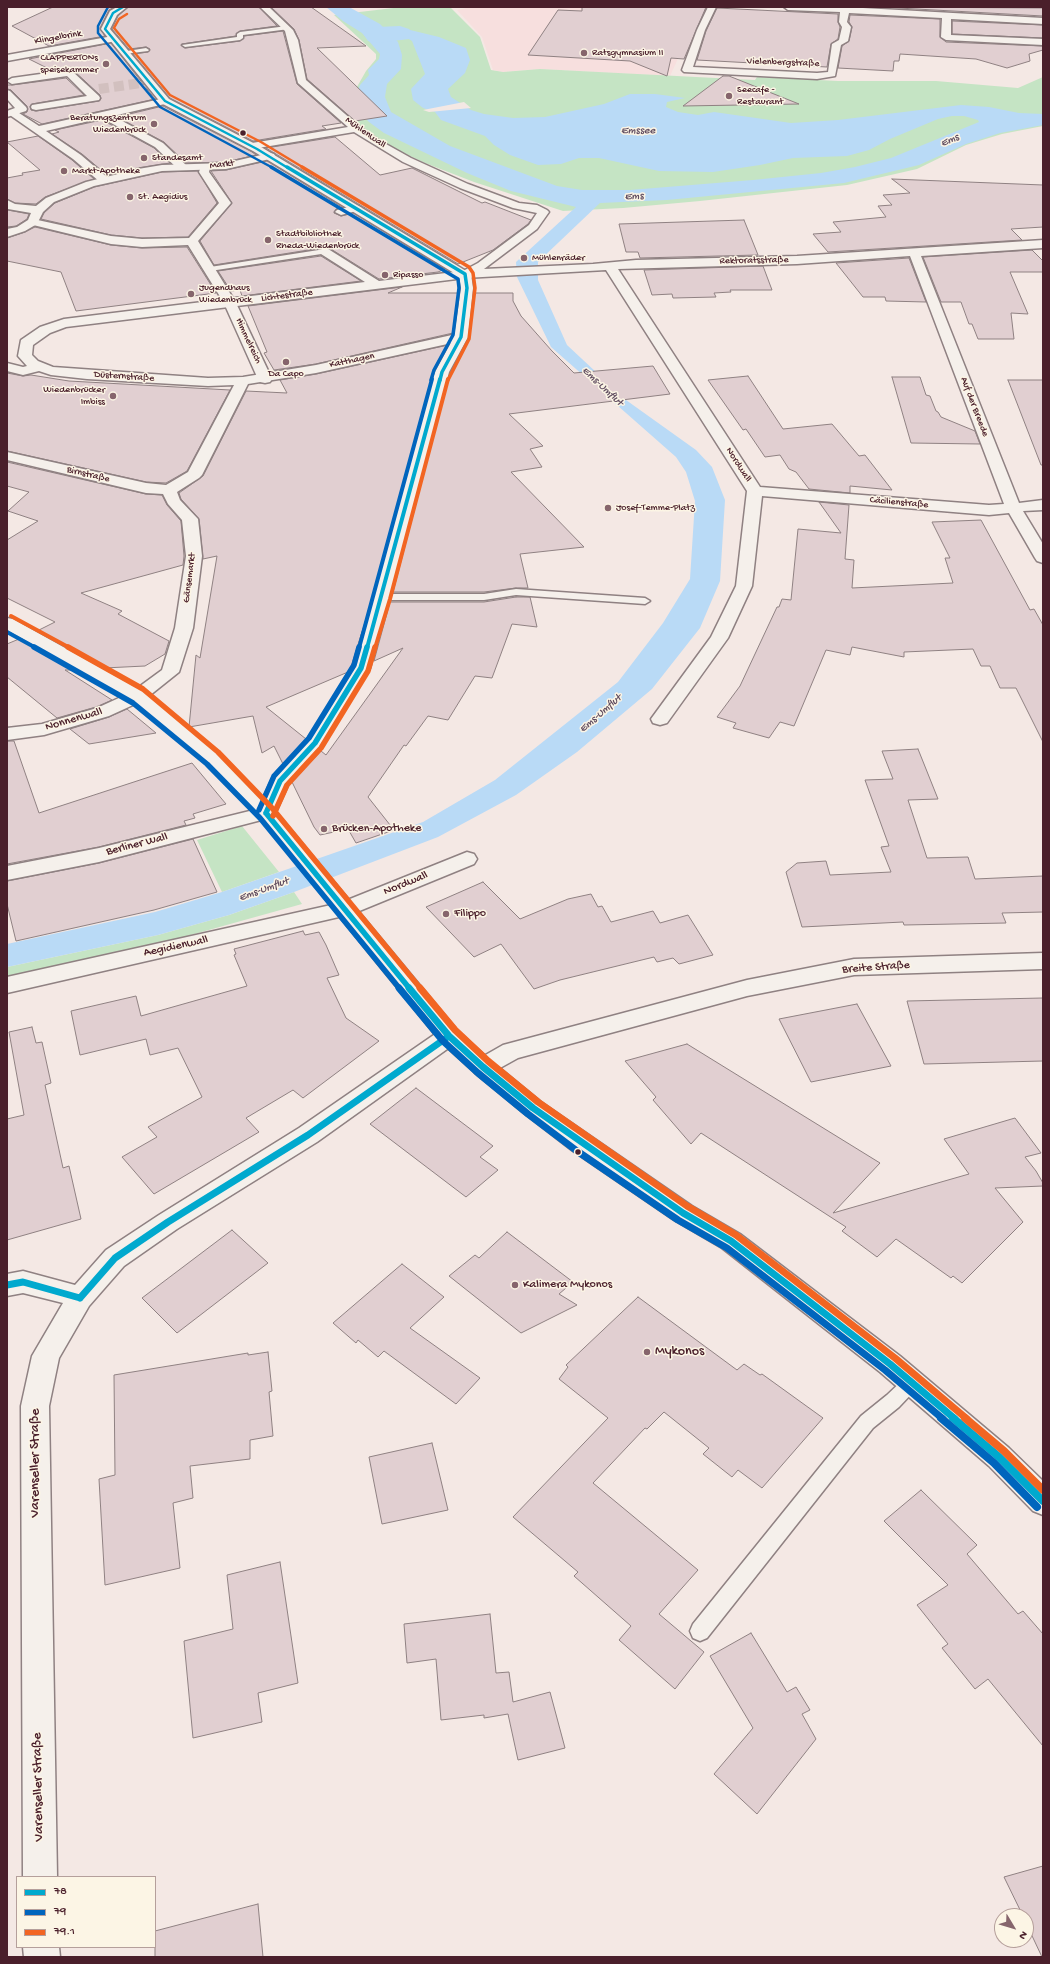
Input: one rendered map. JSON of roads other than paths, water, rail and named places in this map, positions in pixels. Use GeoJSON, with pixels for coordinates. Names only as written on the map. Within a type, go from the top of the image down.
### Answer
{"type":"FeatureCollection","features":[{"type":"Feature","properties":{"kind":"street"},"geometry":{"type":"LineString","coordinates":[[123,7],[113,13],[105,29],[165,101],[270,156],[465,274],[467,288],[461,337],[442,372],[382,597],[361,668],[314,742],[280,781],[266,813]]}},
{"type":"Feature","properties":{"kind":"street","name":"Mühlenwall"},"geometry":{"type":"LineString","coordinates":[[264,7],[287,28],[293,38],[301,81],[356,129],[373,141],[407,160],[464,186],[517,206],[514,210],[524,215],[540,216],[533,227],[482,266],[465,274]]}},
{"type":"Feature","properties":{"kind":"street","name":"Vielenbergstraße"},"geometry":{"type":"LineString","coordinates":[[712,7],[701,30],[687,70],[816,76],[832,74],[838,44],[843,41],[847,28],[843,22],[845,10]]}},
{"type":"Feature","properties":{"kind":"street"},"geometry":{"type":"LineString","coordinates":[[788,7],[1043,21]]}},
{"type":"Feature","properties":{"kind":"street"},"geometry":{"type":"LineString","coordinates":[[947,16],[946,37],[1043,42]]}},
{"type":"Feature","properties":{"kind":"street","name":"Klingelbrink"},"geometry":{"type":"LineString","coordinates":[[7,58],[113,39]]}},
{"type":"Feature","properties":{"kind":"street"},"geometry":{"type":"LineString","coordinates":[[12,81],[80,72]]}},
{"type":"Feature","properties":{"kind":"street"},"geometry":{"type":"LineString","coordinates":[[36,107],[95,98],[70,73]]}},
{"type":"Feature","properties":{"kind":"street"},"geometry":{"type":"LineString","coordinates":[[88,91],[98,89]]}},
{"type":"Feature","properties":{"kind":"street"},"geometry":{"type":"LineString","coordinates":[[7,92],[14,112],[37,130],[77,157],[104,180]]}},
{"type":"Feature","properties":{"kind":"street"},"geometry":{"type":"LineString","coordinates":[[82,100],[159,145],[183,168]]}},
{"type":"Feature","properties":{"kind":"street"},"geometry":{"type":"LineString","coordinates":[[37,130],[165,101]]}},
{"type":"Feature","properties":{"kind":"street"},"geometry":{"type":"LineString","coordinates":[[252,146],[356,129]]}},
{"type":"Feature","properties":{"kind":"street","name":"Markt"},"geometry":{"type":"LineString","coordinates":[[38,210],[50,200],[104,180],[138,172],[226,166],[270,156]]}},
{"type":"Feature","properties":{"kind":"street"},"geometry":{"type":"LineString","coordinates":[[33,222],[110,240],[142,243],[192,241],[225,203],[204,172],[205,168]]}},
{"type":"Feature","properties":{"kind":"street"},"geometry":{"type":"LineString","coordinates":[[7,204],[12,207],[38,210],[33,222],[21,229],[7,233]]}},
{"type":"Feature","properties":{"kind":"street"},"geometry":{"type":"LineString","coordinates":[[341,212],[356,208]]}},
{"type":"Feature","properties":{"kind":"street","name":"Himmelreich"},"geometry":{"type":"LineString","coordinates":[[192,241],[230,303],[266,379]]}},
{"type":"Feature","properties":{"kind":"street","name":"Rektoratsstraße"},"geometry":{"type":"LineString","coordinates":[[465,274],[610,267],[636,264],[797,260],[1043,244]]}},
{"type":"Feature","properties":{"kind":"street"},"geometry":{"type":"LineString","coordinates":[[325,251],[376,284]]}},
{"type":"Feature","properties":{"kind":"street","name":"Auf der Breede"},"geometry":{"type":"LineString","coordinates":[[914,252],[1013,508],[1043,558]]}},
{"type":"Feature","properties":{"kind":"street","name":"Nordwall"},"geometry":{"type":"LineString","coordinates":[[610,267],[755,491],[744,586],[719,638],[660,720]]}},
{"type":"Feature","properties":{"kind":"street","name":"Lichtestraße"},"geometry":{"type":"LineString","coordinates":[[40,367],[33,364],[25,356],[26,343],[45,330],[64,323],[465,274]]}},
{"type":"Feature","properties":{"kind":"street","name":"Katthagen"},"geometry":{"type":"LineString","coordinates":[[242,381],[266,379],[461,337]]}},
{"type":"Feature","properties":{"kind":"street","name":"Düsternstraße"},"geometry":{"type":"LineString","coordinates":[[7,367],[24,371],[40,367],[51,371],[87,375],[194,381],[242,381]]}},
{"type":"Feature","properties":{"kind":"street"},"geometry":{"type":"LineString","coordinates":[[169,490],[194,475],[242,381]]}},
{"type":"Feature","properties":{"kind":"street","name":"Birnstraße"},"geometry":{"type":"LineString","coordinates":[[7,456],[146,488],[169,490]]}},
{"type":"Feature","properties":{"kind":"street","name":"Gänsemarkt"},"geometry":{"type":"LineString","coordinates":[[138,696],[170,672],[184,628],[194,556],[190,519],[173,501],[169,490]]}},
{"type":"Feature","properties":{"kind":"street","name":"Cäcilienstraße"},"geometry":{"type":"LineString","coordinates":[[755,491],[989,510],[1043,505]]}},
{"type":"Feature","properties":{"kind":"street"},"geometry":{"type":"LineString","coordinates":[[7,623],[138,696],[212,758],[266,813],[304,862],[339,902],[449,1036],[483,1067],[533,1108],[582,1144],[683,1213],[731,1241],[912,1382],[999,1457],[1043,1501]]}},
{"type":"Feature","properties":{"kind":"street","name":"Nonnenwall"},"geometry":{"type":"LineString","coordinates":[[7,734],[44,729],[103,712],[138,696]]}},
{"type":"Feature","properties":{"kind":"street","name":"Berliner Wall"},"geometry":{"type":"LineString","coordinates":[[7,873],[99,855],[266,813]]}},
{"type":"Feature","properties":{"kind":"street","name":"Nordwall"},"geometry":{"type":"LineString","coordinates":[[339,902],[467,859]]}},
{"type":"Feature","properties":{"kind":"street","name":"Aegidienwall"},"geometry":{"type":"LineString","coordinates":[[7,985],[281,924],[339,902]]}},
{"type":"Feature","properties":{"kind":"street","name":"Breite Straße"},"geometry":{"type":"LineString","coordinates":[[483,1067],[511,1051],[747,988],[854,967],[1043,962]]}},
{"type":"Feature","properties":{"kind":"street","name":"Varenseller Straße"},"geometry":{"type":"LineString","coordinates":[[40,1876],[35,1406],[46,1356],[80,1298],[115,1258],[168,1222],[308,1135],[449,1036]]}},
{"type":"Feature","properties":{"kind":"street"},"geometry":{"type":"LineString","coordinates":[[7,1285],[23,1282],[80,1298]]}},
{"type":"Feature","properties":{"kind":"lane"},"geometry":{"type":"LineString","coordinates":[[185,45],[240,38],[240,34],[287,28]]}},
{"type":"Feature","properties":{"kind":"lane"},"geometry":{"type":"LineString","coordinates":[[124,52],[146,50]]}},
{"type":"Feature","properties":{"kind":"lane"},"geometry":{"type":"LineString","coordinates":[[210,269],[325,251]]}},
{"type":"Feature","properties":{"kind":"lane"},"geometry":{"type":"LineString","coordinates":[[382,597],[484,597],[516,592],[645,601]]}},
{"type":"Feature","properties":{"kind":"lane"},"geometry":{"type":"LineString","coordinates":[[700,1631],[867,1422],[893,1401],[912,1382]]}},
{"type":"Feature","properties":{"kind":"water"},"geometry":{"type":"Polygon","coordinates":[[[326,7],[349,7],[380,24],[398,42],[402,55],[401,69],[387,84],[385,97],[391,112],[450,146],[557,186],[582,190],[630,190],[821,173],[855,167],[891,158],[979,122],[978,120],[964,116],[952,116],[938,119],[890,139],[869,150],[847,156],[793,158],[760,165],[713,172],[659,171],[599,158],[579,158],[561,164],[538,165],[510,155],[494,145],[485,136],[441,120],[435,112],[423,108],[413,100],[411,89],[425,74],[412,41],[396,31],[406,29],[439,37],[466,48],[470,60],[465,73],[448,89],[451,97],[471,110],[484,114],[513,118],[545,117],[604,104],[630,94],[655,94],[685,98],[667,102],[666,107],[678,112],[698,115],[714,112],[791,123],[838,120],[961,105],[989,107],[1019,113],[1043,114],[1043,125],[1000,133],[966,144],[919,165],[844,183],[667,200],[600,203],[538,262],[538,280],[567,345],[626,400],[696,450],[712,467],[725,500],[720,581],[700,628],[652,689],[577,752],[516,795],[438,837],[229,915],[158,935],[7,967],[7,944],[155,912],[222,892],[423,822],[495,780],[618,682],[663,623],[690,579],[695,501],[686,472],[676,457],[551,347],[517,277],[516,262],[576,207],[511,191],[467,173],[384,133],[369,122],[361,114],[355,99],[360,85],[369,75],[368,70],[379,59],[380,54],[362,33],[343,21],[326,7]]]}},
{"type":"Feature","properties":{"kind":"waterway"},"geometry":{"type":"LineString","coordinates":[[377,35],[400,34]]}},
{"type":"Feature","properties":{"kind":"tunnel"},"geometry":{"type":"LineString","coordinates":[[99,89],[148,82]]}},
{"type":"Feature","properties":{"kind":"place","name":"Ratsgymnasium II"},"geometry":{"type":"Point","coordinates":[584,53]}},
{"type":"Feature","properties":{"kind":"place","name":"CLAPPERTONs speisekammer"},"geometry":{"type":"Point","coordinates":[106,64]}},
{"type":"Feature","properties":{"kind":"place","name":"Seecafe - Restaurant"},"geometry":{"type":"Point","coordinates":[729,96]}},
{"type":"Feature","properties":{"kind":"place","name":"Beratungszentrum Wiedenbrück"},"geometry":{"type":"Point","coordinates":[154,124]}},
{"type":"Feature","properties":{"kind":"place","name":"Standesamt"},"geometry":{"type":"Point","coordinates":[144,158]}},
{"type":"Feature","properties":{"kind":"place","name":"Markt-Apotheke"},"geometry":{"type":"Point","coordinates":[64,171]}},
{"type":"Feature","properties":{"kind":"place","name":"St. Aegidius"},"geometry":{"type":"Point","coordinates":[130,197]}},
{"type":"Feature","properties":{"kind":"place","name":"Stadtbibliothek Rheda-Wiedenbrück"},"geometry":{"type":"Point","coordinates":[268,240]}},
{"type":"Feature","properties":{"kind":"place","name":"Mühlenräder"},"geometry":{"type":"Point","coordinates":[524,258]}},
{"type":"Feature","properties":{"kind":"place","name":"Ripasso"},"geometry":{"type":"Point","coordinates":[385,275]}},
{"type":"Feature","properties":{"kind":"place","name":"Jugendhaus Wiedenbrück"},"geometry":{"type":"Point","coordinates":[191,294]}},
{"type":"Feature","properties":{"kind":"place","name":"Da Capo"},"geometry":{"type":"Point","coordinates":[286,362]}},
{"type":"Feature","properties":{"kind":"place","name":"Wiedenbrücker Imbiss"},"geometry":{"type":"Point","coordinates":[113,396]}},
{"type":"Feature","properties":{"kind":"place","name":"Josef-Temme-Platz"},"geometry":{"type":"Point","coordinates":[608,508]}},
{"type":"Feature","properties":{"kind":"place","name":"Brücken-Apotheke"},"geometry":{"type":"Point","coordinates":[324,829]}},
{"type":"Feature","properties":{"kind":"place","name":"Filippo"},"geometry":{"type":"Point","coordinates":[446,914]}},
{"type":"Feature","properties":{"kind":"place","name":"Kalimera Mykonos"},"geometry":{"type":"Point","coordinates":[515,1285]}},
{"type":"Feature","properties":{"kind":"place","name":"Mykonos"},"geometry":{"type":"Point","coordinates":[647,1352]}},
{"type":"Feature","properties":{"kind":"water label","name":"Emssee"},"geometry":{"type":"Point","coordinates":[638,131]}},
{"type":"Feature","properties":{"kind":"water label","name":"Ems"},"geometry":{"type":"Point","coordinates":[950,141]}},
{"type":"Feature","properties":{"kind":"water label","name":"Ems"},"geometry":{"type":"Point","coordinates":[634,197]}},
{"type":"Feature","properties":{"kind":"water label","name":"Ems-Umflut"},"geometry":{"type":"Point","coordinates":[602,387]}},
{"type":"Feature","properties":{"kind":"water label","name":"Ems-Umflut"},"geometry":{"type":"Point","coordinates":[601,714]}},
{"type":"Feature","properties":{"kind":"water label","name":"Ems-Umflut"},"geometry":{"type":"Point","coordinates":[264,890]}}]}
